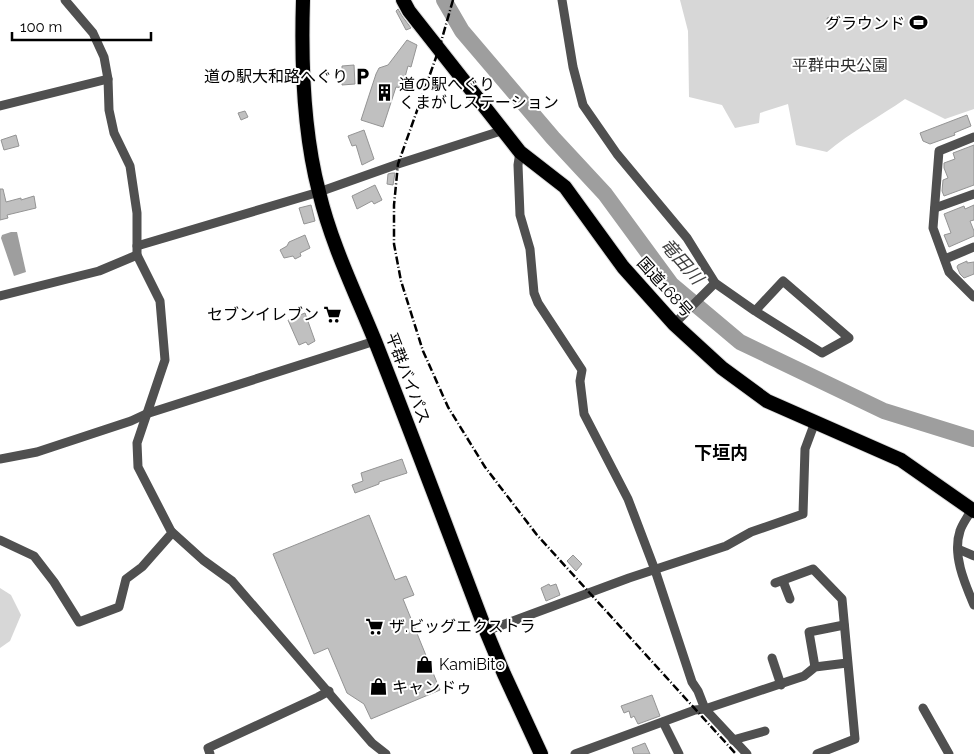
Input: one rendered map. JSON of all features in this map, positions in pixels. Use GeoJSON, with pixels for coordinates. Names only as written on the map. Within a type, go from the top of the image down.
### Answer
{"type":"FeatureCollection","features":[{"type":"Feature","properties":{"kind":"highway","name":"平群バイパス"},"geometry":{"type":"LineString","coordinates":[[303,0],[304,78],[309,139],[319,192],[338,250],[375,341],[486,631],[541,754]]}},
{"type":"Feature","properties":{"kind":"highway","name":"国道168号"},"geometry":{"type":"LineString","coordinates":[[403,0],[409,11],[520,152],[565,187],[623,267],[674,324],[722,368],[767,401],[901,460],[973,510]]}},
{"type":"Feature","properties":{"kind":"street"},"geometry":{"type":"LineString","coordinates":[[65,0],[93,33],[104,58],[108,80],[109,110],[114,133],[130,166],[137,213],[137,251],[160,301],[165,360],[137,443],[138,467],[172,532],[204,560],[232,580],[372,743],[386,754]]}},
{"type":"Feature","properties":{"kind":"street"},"geometry":{"type":"LineString","coordinates":[[562,0],[573,68],[583,105],[617,154],[687,238],[715,283],[756,311],[822,353],[849,338],[784,281],[756,311]]}},
{"type":"Feature","properties":{"kind":"street"},"geometry":{"type":"LineString","coordinates":[[0,106],[108,80]]}},
{"type":"Feature","properties":{"kind":"street"},"geometry":{"type":"LineString","coordinates":[[0,296],[99,271],[137,251],[504,130]]}},
{"type":"Feature","properties":{"kind":"street"},"geometry":{"type":"LineString","coordinates":[[974,137],[939,150],[933,228],[949,272],[974,296]]}},
{"type":"Feature","properties":{"kind":"street"},"geometry":{"type":"LineString","coordinates":[[520,152],[518,165],[520,216],[530,249],[534,293],[538,304],[582,370],[580,381],[584,414],[628,499],[655,570],[689,674],[705,709],[747,754]]}},
{"type":"Feature","properties":{"kind":"street"},"geometry":{"type":"LineString","coordinates":[[935,208],[974,194]]}},
{"type":"Feature","properties":{"kind":"street"},"geometry":{"type":"LineString","coordinates":[[945,259],[974,247]]}},
{"type":"Feature","properties":{"kind":"street"},"geometry":{"type":"LineString","coordinates":[[674,324],[715,283]]}},
{"type":"Feature","properties":{"kind":"street"},"geometry":{"type":"LineString","coordinates":[[0,459],[37,452],[131,421],[146,414],[375,341]]}},
{"type":"Feature","properties":{"kind":"street"},"geometry":{"type":"LineString","coordinates":[[486,631],[726,546],[751,532],[803,514],[805,449],[815,422]]}},
{"type":"Feature","properties":{"kind":"street"},"geometry":{"type":"LineString","coordinates":[[973,510],[960,532],[958,549],[964,578],[971,589],[974,605]]}},
{"type":"Feature","properties":{"kind":"street"},"geometry":{"type":"LineString","coordinates":[[0,540],[34,556],[54,582],[79,622],[119,607],[126,579],[142,567],[172,532]]}},
{"type":"Feature","properties":{"kind":"street"},"geometry":{"type":"LineString","coordinates":[[958,549],[974,556]]}},
{"type":"Feature","properties":{"kind":"street"},"geometry":{"type":"LineString","coordinates":[[790,599],[779,582],[813,569],[842,599],[855,739],[817,754]]}},
{"type":"Feature","properties":{"kind":"street"},"geometry":{"type":"LineString","coordinates":[[815,667],[809,632],[844,625]]}},
{"type":"Feature","properties":{"kind":"street"},"geometry":{"type":"LineString","coordinates":[[772,658],[781,685]]}},
{"type":"Feature","properties":{"kind":"street"},"geometry":{"type":"LineString","coordinates":[[575,754],[696,710],[705,709],[781,685],[804,676],[815,667],[847,663]]}},
{"type":"Feature","properties":{"kind":"street"},"geometry":{"type":"LineString","coordinates":[[210,754],[208,748],[328,691]]}},
{"type":"Feature","properties":{"kind":"street"},"geometry":{"type":"LineString","coordinates":[[923,708],[949,754]]}},
{"type":"Feature","properties":{"kind":"street"},"geometry":{"type":"LineString","coordinates":[[663,722],[679,754]]}},
{"type":"Feature","properties":{"kind":"street"},"geometry":{"type":"LineString","coordinates":[[733,740],[765,731]]}},
{"type":"Feature","properties":{"kind":"green space","name":"平群中央公園"},"geometry":{"type":"Polygon","coordinates":[[[680,0],[974,0],[974,109],[945,119],[905,99],[855,131],[827,152],[796,145],[788,104],[760,113],[759,123],[735,128],[722,105],[689,97],[688,31],[680,0]]]}},
{"type":"Feature","properties":{"kind":"green space"},"geometry":{"type":"Polygon","coordinates":[[[0,588],[11,595],[21,615],[10,641],[0,648],[0,588]]]}},
{"type":"Feature","properties":{"kind":"shaded area"},"geometry":{"type":"Polygon","coordinates":[[[17,232],[26,272],[14,276],[1,238],[2,235],[17,232]]]}},
{"type":"Feature","properties":{"kind":"building"},"geometry":{"type":"Polygon","coordinates":[[[398,9],[411,28],[406,30],[396,11],[398,9]]]}},
{"type":"Feature","properties":{"kind":"building"},"geometry":{"type":"Polygon","coordinates":[[[836,16],[837,23],[829,25],[827,18],[836,16]]]}},
{"type":"Feature","properties":{"kind":"building","name":"道の駅へぐり くまがしステーション"},"geometry":{"type":"Polygon","coordinates":[[[407,40],[417,45],[411,67],[408,66],[402,88],[396,87],[383,127],[361,120],[379,68],[388,65],[407,40]]]}},
{"type":"Feature","properties":{"kind":"building"},"geometry":{"type":"Polygon","coordinates":[[[354,65],[355,84],[342,85],[342,66],[354,65]]]}},
{"type":"Feature","properties":{"kind":"building"},"geometry":{"type":"Polygon","coordinates":[[[245,111],[248,117],[241,120],[238,113],[245,111]]]}},
{"type":"Feature","properties":{"kind":"building"},"geometry":{"type":"Polygon","coordinates":[[[967,115],[971,126],[954,133],[955,135],[930,144],[923,141],[920,133],[967,115]]]}},
{"type":"Feature","properties":{"kind":"building"},"geometry":{"type":"Polygon","coordinates":[[[364,130],[374,159],[362,165],[356,145],[352,146],[348,136],[364,130]]]}},
{"type":"Feature","properties":{"kind":"building"},"geometry":{"type":"Polygon","coordinates":[[[16,135],[19,146],[4,150],[1,140],[16,135]]]}},
{"type":"Feature","properties":{"kind":"building"},"geometry":{"type":"Polygon","coordinates":[[[974,145],[974,185],[944,196],[942,191],[943,180],[948,178],[944,163],[955,159],[953,153],[974,145]]]}},
{"type":"Feature","properties":{"kind":"building"},"geometry":{"type":"Polygon","coordinates":[[[395,173],[393,185],[387,184],[388,174],[395,173]]]}},
{"type":"Feature","properties":{"kind":"building"},"geometry":{"type":"Polygon","coordinates":[[[375,185],[382,200],[374,204],[372,201],[357,209],[352,196],[375,185]]]}},
{"type":"Feature","properties":{"kind":"building"},"geometry":{"type":"Polygon","coordinates":[[[0,189],[3,189],[6,202],[34,196],[36,208],[7,215],[8,218],[0,220],[0,189]]]}},
{"type":"Feature","properties":{"kind":"building"},"geometry":{"type":"Polygon","coordinates":[[[311,205],[315,221],[304,224],[299,208],[311,205]]]}},
{"type":"Feature","properties":{"kind":"building"},"geometry":{"type":"Polygon","coordinates":[[[974,205],[974,220],[970,221],[974,236],[949,247],[944,235],[951,233],[944,214],[964,206],[965,209],[974,205]]]}},
{"type":"Feature","properties":{"kind":"building"},"geometry":{"type":"Polygon","coordinates":[[[305,235],[310,248],[300,253],[301,256],[295,259],[293,256],[284,258],[280,250],[287,246],[289,242],[305,235]]]}},
{"type":"Feature","properties":{"kind":"building"},"geometry":{"type":"Polygon","coordinates":[[[967,261],[967,263],[974,262],[974,274],[964,278],[957,267],[967,261]]]}},
{"type":"Feature","properties":{"kind":"building"},"geometry":{"type":"Polygon","coordinates":[[[305,313],[315,341],[308,345],[306,342],[299,345],[288,320],[305,313]]]}},
{"type":"Feature","properties":{"kind":"building"},"geometry":{"type":"Polygon","coordinates":[[[402,459],[407,473],[379,482],[379,484],[355,493],[352,485],[363,481],[361,473],[402,459]]]}},
{"type":"Feature","properties":{"kind":"building"},"geometry":{"type":"Polygon","coordinates":[[[369,515],[395,580],[406,576],[414,595],[403,599],[440,690],[371,719],[364,704],[347,693],[328,648],[314,654],[273,554],[369,515]]]}},
{"type":"Feature","properties":{"kind":"building"},"geometry":{"type":"Polygon","coordinates":[[[573,555],[582,564],[576,571],[567,561],[573,555]]]}},
{"type":"Feature","properties":{"kind":"building"},"geometry":{"type":"Polygon","coordinates":[[[549,584],[550,586],[556,584],[560,595],[546,601],[541,588],[549,584]]]}},
{"type":"Feature","properties":{"kind":"building"},"geometry":{"type":"Polygon","coordinates":[[[652,695],[660,716],[638,724],[634,716],[631,718],[629,711],[624,713],[621,706],[652,695]]]}},
{"type":"Feature","properties":{"kind":"building"},"geometry":{"type":"Polygon","coordinates":[[[645,743],[650,754],[634,754],[632,748],[645,743]]]}},
{"type":"Feature","properties":{"kind":"waterway","name":"竜田川"},"geometry":{"type":"LineString","coordinates":[[444,0],[462,31],[553,138],[605,194],[671,284],[740,342],[884,411],[974,439]]}},
{"type":"Feature","properties":{"kind":"railway"},"geometry":{"type":"LineString","coordinates":[[453,0],[439,49],[398,164],[394,205],[394,244],[401,281],[423,351],[448,407],[485,467],[537,535],[736,754]]}},
{"type":"Feature","properties":{"kind":"place","name":"グラウンド"},"geometry":{"type":"Point","coordinates":[919,23]}},
{"type":"Feature","properties":{"kind":"place","name":"道の駅大和路へぐり"},"geometry":{"type":"Point","coordinates":[362,76]}},
{"type":"Feature","properties":{"kind":"place","name":"道の駅へぐり くまがしステーション"},"geometry":{"type":"Point","coordinates":[385,93]}},
{"type":"Feature","properties":{"kind":"place","name":"セブンイレブン"},"geometry":{"type":"Point","coordinates":[333,314]}},
{"type":"Feature","properties":{"kind":"place","name":"ザ.ビッグエクストラ"},"geometry":{"type":"Point","coordinates":[375,626]}},
{"type":"Feature","properties":{"kind":"place","name":"KamiBito"},"geometry":{"type":"Point","coordinates":[425,664]}},
{"type":"Feature","properties":{"kind":"place","name":"キャンドゥ"},"geometry":{"type":"Point","coordinates":[378,687]}},
{"type":"Feature","properties":{"kind":"district","name":"下垣内"},"geometry":{"type":"Point","coordinates":[721,452]}}]}
